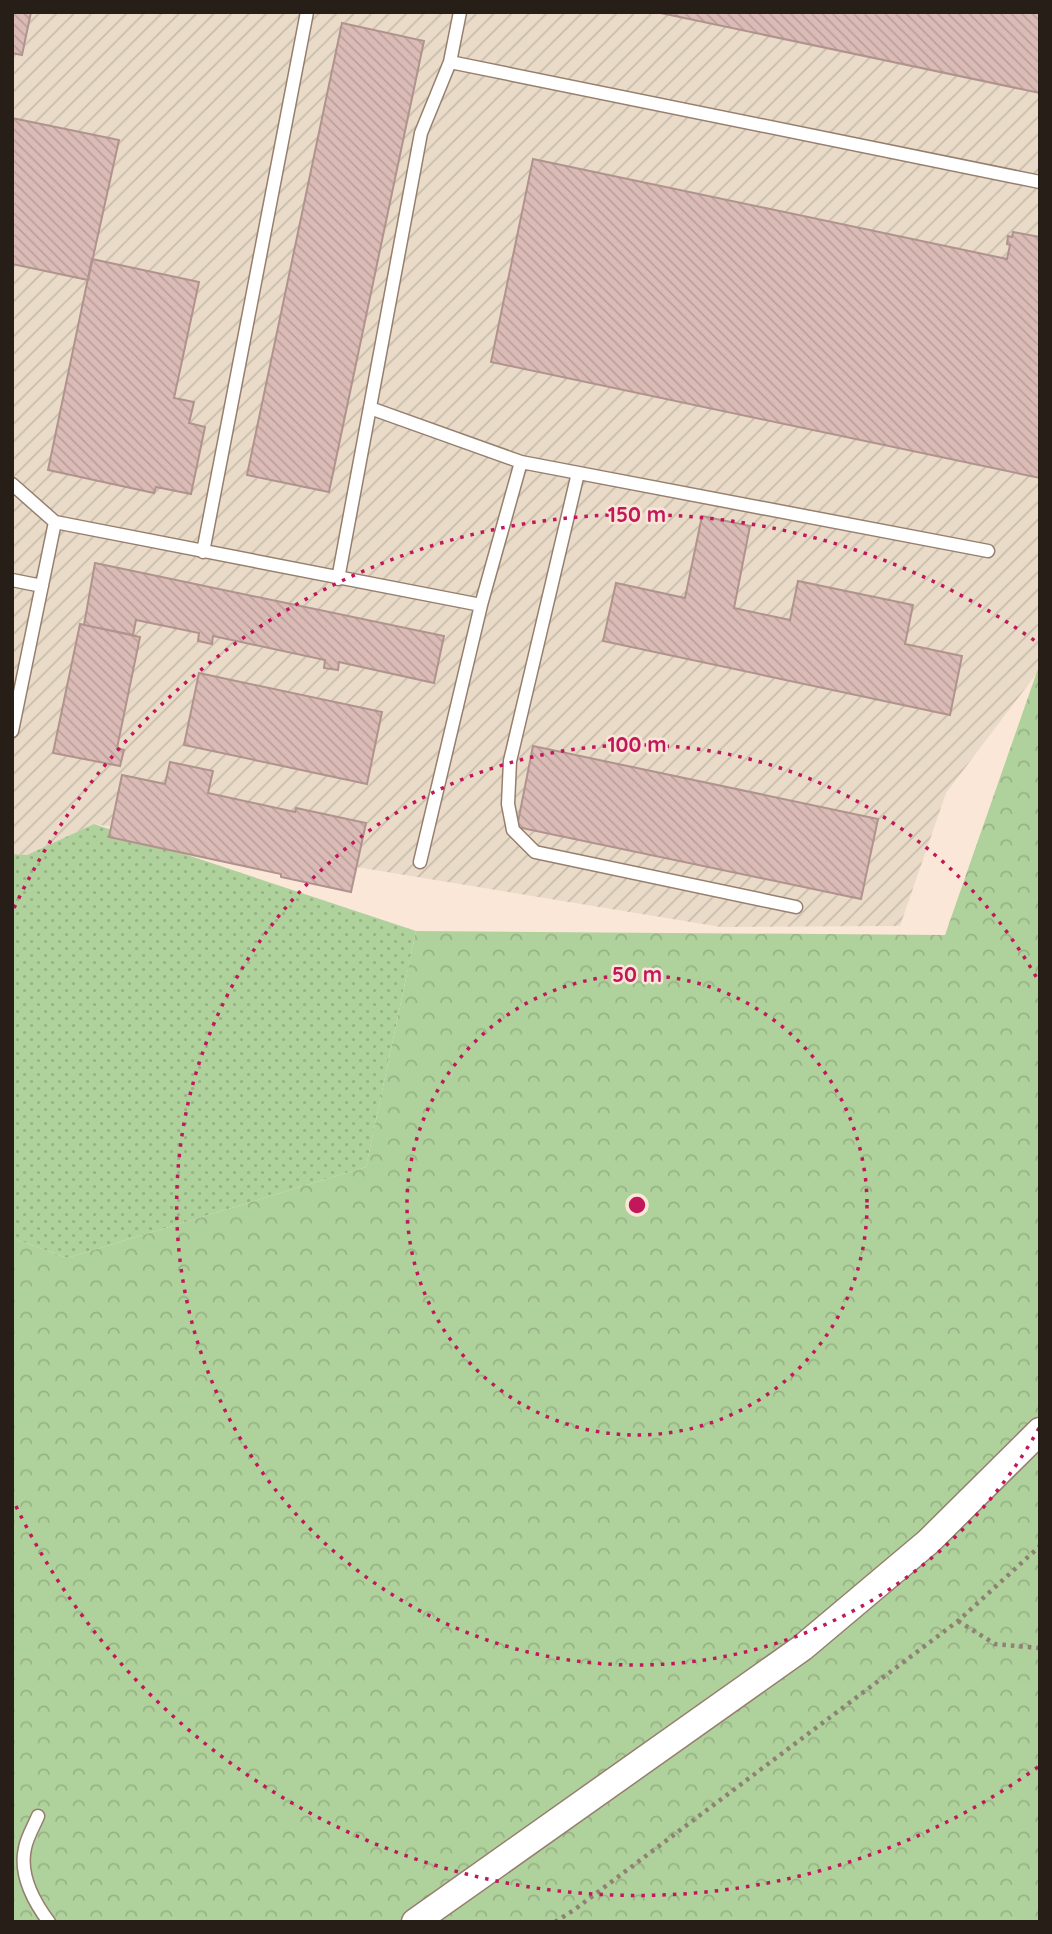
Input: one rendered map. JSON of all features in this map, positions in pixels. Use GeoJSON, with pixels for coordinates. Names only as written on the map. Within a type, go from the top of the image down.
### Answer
{"type":"FeatureCollection","features":[{"type":"Feature","properties":{"kind":"street"},"geometry":{"type":"LineString","coordinates":[[415,1922],[802,1648],[928,1542],[1040,1431]]}},
{"type":"Feature","properties":{"kind":"lane"},"geometry":{"type":"LineString","coordinates":[[203,552],[307,12]]}},
{"type":"Feature","properties":{"kind":"lane"},"geometry":{"type":"LineString","coordinates":[[338,579],[421,133],[450,62],[460,12]]}},
{"type":"Feature","properties":{"kind":"lane"},"geometry":{"type":"LineString","coordinates":[[450,62],[1040,182]]}},
{"type":"Feature","properties":{"kind":"lane"},"geometry":{"type":"LineString","coordinates":[[370,408],[521,462],[988,551]]}},
{"type":"Feature","properties":{"kind":"lane"},"geometry":{"type":"LineString","coordinates":[[420,862],[481,606],[521,462]]}},
{"type":"Feature","properties":{"kind":"lane"},"geometry":{"type":"LineString","coordinates":[[578,473],[510,761],[508,804],[513,830],[535,852],[796,907]]}},
{"type":"Feature","properties":{"kind":"lane"},"geometry":{"type":"LineString","coordinates":[[12,484],[55,522],[481,606]]}},
{"type":"Feature","properties":{"kind":"lane"},"geometry":{"type":"LineString","coordinates":[[12,732],[55,522]]}},
{"type":"Feature","properties":{"kind":"lane"},"geometry":{"type":"LineString","coordinates":[[12,580],[42,586]]}},
{"type":"Feature","properties":{"kind":"lane"},"geometry":{"type":"LineString","coordinates":[[38,1816],[25,1848],[24,1864],[33,1900],[49,1922]]}},
{"type":"Feature","properties":{"kind":"path"},"geometry":{"type":"LineString","coordinates":[[555,1922],[958,1620],[1040,1546]]}},
{"type":"Feature","properties":{"kind":"path"},"geometry":{"type":"LineString","coordinates":[[958,1620],[995,1643],[1040,1648]]}},
{"type":"Feature","properties":{"kind":"shaded area"},"geometry":{"type":"Polygon","coordinates":[[[12,12],[1040,12],[1040,669],[946,793],[900,926],[721,927],[94,824],[27,855],[12,854],[12,12]]]}},
{"type":"Feature","properties":{"kind":"green space"},"geometry":{"type":"Polygon","coordinates":[[[1040,663],[1040,1922],[12,1922],[12,1238],[67,1258],[366,1167],[416,931],[945,935],[1040,663]]]}},
{"type":"Feature","properties":{"kind":"green space"},"geometry":{"type":"Polygon","coordinates":[[[94,824],[416,931],[366,1167],[67,1258],[12,1238],[12,854],[27,855],[94,824]]]}},
{"type":"Feature","properties":{"kind":"building"},"geometry":{"type":"Polygon","coordinates":[[[12,12],[31,12],[22,55],[12,53],[12,12]]]}},
{"type":"Feature","properties":{"kind":"building"},"geometry":{"type":"Polygon","coordinates":[[[656,12],[1040,12],[1040,93],[656,12]]]}},
{"type":"Feature","properties":{"kind":"building"},"geometry":{"type":"Polygon","coordinates":[[[342,23],[424,41],[329,492],[247,475],[342,23]]]}},
{"type":"Feature","properties":{"kind":"building"},"geometry":{"type":"Polygon","coordinates":[[[12,118],[119,140],[88,280],[12,264],[12,118]]]}},
{"type":"Feature","properties":{"kind":"building"},"geometry":{"type":"Polygon","coordinates":[[[533,159],[1007,259],[1010,245],[1007,244],[1008,236],[1012,237],[1013,232],[1040,237],[1040,478],[491,362],[533,159]]]}},
{"type":"Feature","properties":{"kind":"building"},"geometry":{"type":"Polygon","coordinates":[[[92,259],[199,282],[174,398],[194,402],[189,423],[205,427],[191,494],[156,487],[154,493],[48,470],[92,259]]]}},
{"type":"Feature","properties":{"kind":"building"},"geometry":{"type":"Polygon","coordinates":[[[702,516],[750,526],[734,608],[790,620],[798,581],[913,605],[905,644],[962,656],[950,715],[603,641],[616,583],[685,598],[702,516]]]}},
{"type":"Feature","properties":{"kind":"building"},"geometry":{"type":"Polygon","coordinates":[[[95,563],[444,636],[434,683],[339,662],[338,670],[324,668],[325,660],[213,636],[212,644],[198,641],[199,633],[136,620],[133,635],[84,625],[95,563]]]}},
{"type":"Feature","properties":{"kind":"building"},"geometry":{"type":"Polygon","coordinates":[[[80,624],[140,637],[117,748],[124,750],[120,766],[53,753],[80,624]]]}},
{"type":"Feature","properties":{"kind":"building"},"geometry":{"type":"Polygon","coordinates":[[[199,673],[382,712],[367,784],[184,745],[199,673]]]}},
{"type":"Feature","properties":{"kind":"building"},"geometry":{"type":"Polygon","coordinates":[[[533,746],[878,819],[861,899],[517,827],[533,746]]]}},
{"type":"Feature","properties":{"kind":"building"},"geometry":{"type":"Polygon","coordinates":[[[170,762],[213,771],[208,793],[295,812],[296,808],[366,823],[351,892],[109,837],[122,775],[165,784],[170,762]]]}}]}
